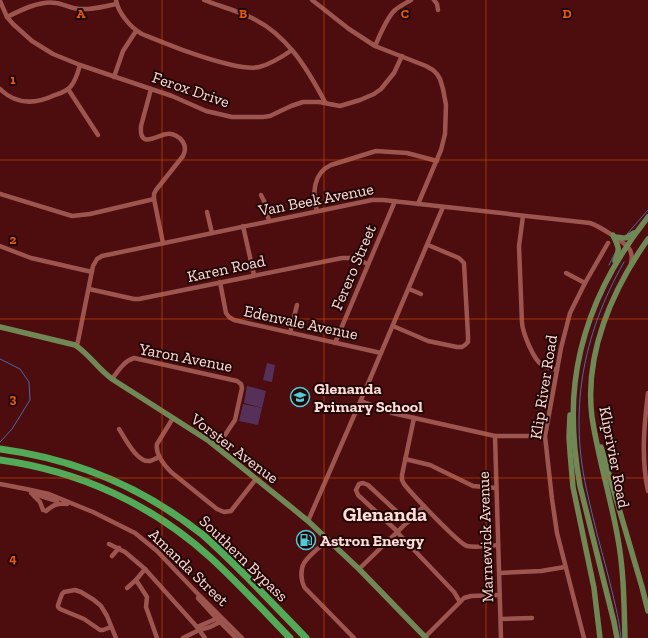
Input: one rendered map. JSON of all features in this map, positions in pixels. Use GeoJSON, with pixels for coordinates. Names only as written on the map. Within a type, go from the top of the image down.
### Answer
{"type":"FeatureCollection","features":[{"type":"Feature","properties":{"kind":"highway","name":"Southern Bypass"},"geometry":{"type":"LineString","coordinates":[[0,449],[39,455],[72,464],[119,482],[155,502],[187,523],[210,541],[306,638]]}},
{"type":"Feature","properties":{"kind":"highway","name":"Southern Bypass"},"geometry":{"type":"LineString","coordinates":[[0,460],[39,467],[79,479],[122,497],[151,513],[184,536],[211,558],[290,638]]}},
{"type":"Feature","properties":{"kind":"main road"},"geometry":{"type":"LineString","coordinates":[[611,273],[637,231],[648,218]]}},
{"type":"Feature","properties":{"kind":"main road"},"geometry":{"type":"LineString","coordinates":[[613,236],[624,239],[637,231]]}},
{"type":"Feature","properties":{"kind":"main road"},"geometry":{"type":"LineString","coordinates":[[611,273],[619,250],[613,236]]}},
{"type":"Feature","properties":{"kind":"main road","name":"Kliprivier Road"},"geometry":{"type":"LineString","coordinates":[[625,638],[624,585],[618,537],[600,461],[592,418],[591,392],[594,355],[608,313],[619,287],[631,265],[648,240]]}},
{"type":"Feature","properties":{"kind":"main road","name":"Kliprivier Road"},"geometry":{"type":"LineString","coordinates":[[611,273],[598,300],[585,336],[577,372],[573,421],[574,445],[580,486],[617,638]]}},
{"type":"Feature","properties":{"kind":"main road","name":"Vorster Avenue"},"geometry":{"type":"LineString","coordinates":[[0,327],[77,346],[112,379],[216,446],[308,521],[359,569],[425,637]]}},
{"type":"Feature","properties":{"kind":"main road"},"geometry":{"type":"LineString","coordinates":[[574,395],[571,405],[569,427],[572,475],[576,502],[594,588],[600,638]]}},
{"type":"Feature","properties":{"kind":"main road"},"geometry":{"type":"LineString","coordinates":[[595,430],[615,492],[648,611]]}},
{"type":"Feature","properties":{"kind":"street"},"geometry":{"type":"LineString","coordinates":[[206,0],[250,17],[280,37],[308,71],[325,102]]}},
{"type":"Feature","properties":{"kind":"street"},"geometry":{"type":"LineString","coordinates":[[312,0],[375,46],[433,70],[442,83],[446,105],[443,146],[418,204]]}},
{"type":"Feature","properties":{"kind":"street"},"geometry":{"type":"LineString","coordinates":[[375,46],[393,13],[399,7],[411,0]]}},
{"type":"Feature","properties":{"kind":"street"},"geometry":{"type":"LineString","coordinates":[[434,0],[437,4],[438,10]]}},
{"type":"Feature","properties":{"kind":"street","name":"Ferox Drive"},"geometry":{"type":"LineString","coordinates":[[0,1],[7,17],[16,28],[32,41],[53,54],[80,65],[172,96],[206,111],[235,118],[270,116],[298,103],[325,102],[342,105],[360,100],[377,92],[384,86],[394,73],[402,56]]}},
{"type":"Feature","properties":{"kind":"street"},"geometry":{"type":"LineString","coordinates":[[7,17],[28,7],[49,2],[82,9],[116,2],[118,8],[129,24],[136,31],[210,59],[246,68],[260,67],[292,50]]}},
{"type":"Feature","properties":{"kind":"street"},"geometry":{"type":"LineString","coordinates":[[114,77],[123,51],[136,31]]}},
{"type":"Feature","properties":{"kind":"street"},"geometry":{"type":"LineString","coordinates":[[0,89],[6,95],[22,101],[46,99],[68,89],[73,83],[80,65]]}},
{"type":"Feature","properties":{"kind":"street"},"geometry":{"type":"LineString","coordinates":[[68,89],[98,135]]}},
{"type":"Feature","properties":{"kind":"street"},"geometry":{"type":"LineString","coordinates":[[151,89],[141,126],[141,135],[148,140],[166,134],[172,134],[182,140],[185,148],[183,156],[154,194],[162,243]]}},
{"type":"Feature","properties":{"kind":"street"},"geometry":{"type":"LineString","coordinates":[[317,211],[314,196],[316,183],[326,167],[369,152],[380,151],[414,154],[437,160]]}},
{"type":"Feature","properties":{"kind":"street"},"geometry":{"type":"LineString","coordinates":[[0,194],[76,216],[154,199]]}},
{"type":"Feature","properties":{"kind":"street"},"geometry":{"type":"LineString","coordinates":[[261,194],[269,221]]}},
{"type":"Feature","properties":{"kind":"street","name":"Van Beek Avenue"},"geometry":{"type":"LineString","coordinates":[[92,272],[96,261],[105,255],[372,200],[590,223],[600,227],[627,247]]}},
{"type":"Feature","properties":{"kind":"street","name":"Ferero Street"},"geometry":{"type":"LineString","coordinates":[[335,343],[395,202]]}},
{"type":"Feature","properties":{"kind":"street"},"geometry":{"type":"LineString","coordinates":[[308,521],[361,401],[443,207]]}},
{"type":"Feature","properties":{"kind":"street"},"geometry":{"type":"LineString","coordinates":[[207,212],[212,233]]}},
{"type":"Feature","properties":{"kind":"street"},"geometry":{"type":"LineString","coordinates":[[523,216],[519,246],[523,330],[537,360],[544,366],[557,370]]}},
{"type":"Feature","properties":{"kind":"street"},"geometry":{"type":"LineString","coordinates":[[244,226],[254,275]]}},
{"type":"Feature","properties":{"kind":"street","name":"Klip River Road"},"geometry":{"type":"LineString","coordinates":[[584,638],[556,526],[545,436],[557,370],[570,313],[608,243]]}},
{"type":"Feature","properties":{"kind":"street"},"geometry":{"type":"LineString","coordinates":[[393,326],[424,339],[453,346],[462,347],[468,342],[464,263],[459,258],[428,245]]}},
{"type":"Feature","properties":{"kind":"street"},"geometry":{"type":"LineString","coordinates":[[0,246],[31,258],[92,272],[77,346]]}},
{"type":"Feature","properties":{"kind":"street"},"geometry":{"type":"LineString","coordinates":[[627,247],[631,253],[631,265]]}},
{"type":"Feature","properties":{"kind":"street","name":"Karen Road"},"geometry":{"type":"LineString","coordinates":[[89,289],[139,299],[346,257],[368,264]]}},
{"type":"Feature","properties":{"kind":"street"},"geometry":{"type":"LineString","coordinates":[[566,273],[585,283]]}},
{"type":"Feature","properties":{"kind":"street","name":"Edenvale Avenue"},"geometry":{"type":"LineString","coordinates":[[220,282],[226,313],[231,319],[237,322],[381,353]]}},
{"type":"Feature","properties":{"kind":"street"},"geometry":{"type":"LineString","coordinates":[[408,289],[421,294]]}},
{"type":"Feature","properties":{"kind":"street"},"geometry":{"type":"LineString","coordinates":[[290,333],[297,305]]}},
{"type":"Feature","properties":{"kind":"street","name":"Yaron Avenue"},"geometry":{"type":"LineString","coordinates":[[112,379],[125,363],[134,358],[235,379],[241,384],[242,388],[235,420],[216,446]]}},
{"type":"Feature","properties":{"kind":"street"},"geometry":{"type":"LineString","coordinates":[[648,393],[643,440],[648,492]]}},
{"type":"Feature","properties":{"kind":"street"},"geometry":{"type":"LineString","coordinates":[[361,401],[389,413],[495,436],[545,436]]}},
{"type":"Feature","properties":{"kind":"street"},"geometry":{"type":"LineString","coordinates":[[173,418],[157,444],[156,451],[171,472],[218,509],[224,512],[232,510],[256,479]]}},
{"type":"Feature","properties":{"kind":"street"},"geometry":{"type":"LineString","coordinates":[[414,418],[402,475],[403,482],[452,535],[463,544],[469,546],[498,545]]}},
{"type":"Feature","properties":{"kind":"street"},"geometry":{"type":"LineString","coordinates":[[119,429],[140,458],[150,461],[159,457]]}},
{"type":"Feature","properties":{"kind":"street","name":"Marnewick Avenue"},"geometry":{"type":"LineString","coordinates":[[495,436],[501,638]]}},
{"type":"Feature","properties":{"kind":"street"},"geometry":{"type":"LineString","coordinates":[[405,459],[430,465],[473,486],[496,488]]}},
{"type":"Feature","properties":{"kind":"street"},"geometry":{"type":"LineString","coordinates":[[408,522],[368,485],[363,483],[359,484],[356,490],[358,495],[397,532],[454,592],[460,602]]}},
{"type":"Feature","properties":{"kind":"street","name":"Amanda Street"},"geometry":{"type":"LineString","coordinates":[[0,486],[29,492],[66,504],[95,515],[135,536],[152,549],[233,632],[242,638]]}},
{"type":"Feature","properties":{"kind":"street","name":"Amanda Street"},"geometry":{"type":"LineString","coordinates":[[0,486],[26,489],[49,494],[114,522],[135,533],[147,542],[180,577]]}},
{"type":"Feature","properties":{"kind":"street"},"geometry":{"type":"LineString","coordinates":[[29,492],[38,499],[44,510],[54,504],[66,504]]}},
{"type":"Feature","properties":{"kind":"street"},"geometry":{"type":"LineString","coordinates":[[359,569],[424,506]]}},
{"type":"Feature","properties":{"kind":"street"},"geometry":{"type":"LineString","coordinates":[[328,540],[303,564],[302,582],[305,588],[354,638]]}},
{"type":"Feature","properties":{"kind":"street"},"geometry":{"type":"LineString","coordinates":[[109,544],[125,552],[145,569],[198,628],[205,638]]}},
{"type":"Feature","properties":{"kind":"street"},"geometry":{"type":"LineString","coordinates":[[112,556],[119,548]]}},
{"type":"Feature","properties":{"kind":"street"},"geometry":{"type":"LineString","coordinates":[[500,573],[541,571],[565,566]]}},
{"type":"Feature","properties":{"kind":"street"},"geometry":{"type":"LineString","coordinates":[[127,588],[145,569]]}},
{"type":"Feature","properties":{"kind":"street"},"geometry":{"type":"LineString","coordinates":[[136,580],[148,596],[146,607],[157,638]]}},
{"type":"Feature","properties":{"kind":"street"},"geometry":{"type":"LineString","coordinates":[[111,627],[100,630],[84,619],[60,609],[58,605],[62,593],[77,590],[94,600],[101,606],[107,616],[116,638]]}},
{"type":"Feature","properties":{"kind":"street"},"geometry":{"type":"LineString","coordinates":[[425,637],[464,598],[469,596],[500,595]]}},
{"type":"Feature","properties":{"kind":"street"},"geometry":{"type":"LineString","coordinates":[[501,620],[532,618]]}},
{"type":"Feature","properties":{"kind":"street"},"geometry":{"type":"LineString","coordinates":[[183,638],[198,628],[220,619]]}},
{"type":"Feature","properties":{"kind":"street","name":"Amanda Street"},"geometry":{"type":"LineString","coordinates":[[233,632],[236,638]]}},
{"type":"Feature","properties":{"kind":"shaded area"},"geometry":{"type":"Polygon","coordinates":[[[267,363],[275,365],[272,382],[263,380],[267,363]]]}},
{"type":"Feature","properties":{"kind":"shaded area"},"geometry":{"type":"Polygon","coordinates":[[[247,386],[266,391],[262,408],[244,403],[247,386]]]}},
{"type":"Feature","properties":{"kind":"shaded area"},"geometry":{"type":"Polygon","coordinates":[[[243,404],[262,408],[258,425],[239,421],[243,404]]]}},
{"type":"Feature","properties":{"kind":"waterway"},"geometry":{"type":"LineString","coordinates":[[627,234],[648,210]]}},
{"type":"Feature","properties":{"kind":"waterway"},"geometry":{"type":"LineString","coordinates":[[609,265],[615,253]]}},
{"type":"Feature","properties":{"kind":"waterway"},"geometry":{"type":"LineString","coordinates":[[621,638],[616,606],[588,496],[582,465],[579,434],[583,375],[589,346],[598,318],[624,262]]}},
{"type":"Feature","properties":{"kind":"waterway"},"geometry":{"type":"LineString","coordinates":[[0,359],[20,369],[29,382],[30,400],[12,429],[0,442]]}},
{"type":"Feature","properties":{"kind":"place","name":"Glenanda Primary School"},"geometry":{"type":"Point","coordinates":[300,397]}},
{"type":"Feature","properties":{"kind":"place","name":"Astron Energy"},"geometry":{"type":"Point","coordinates":[306,540]}},
{"type":"Feature","properties":{"kind":"district","name":"Glenanda"},"geometry":{"type":"Point","coordinates":[385,514]}}]}
